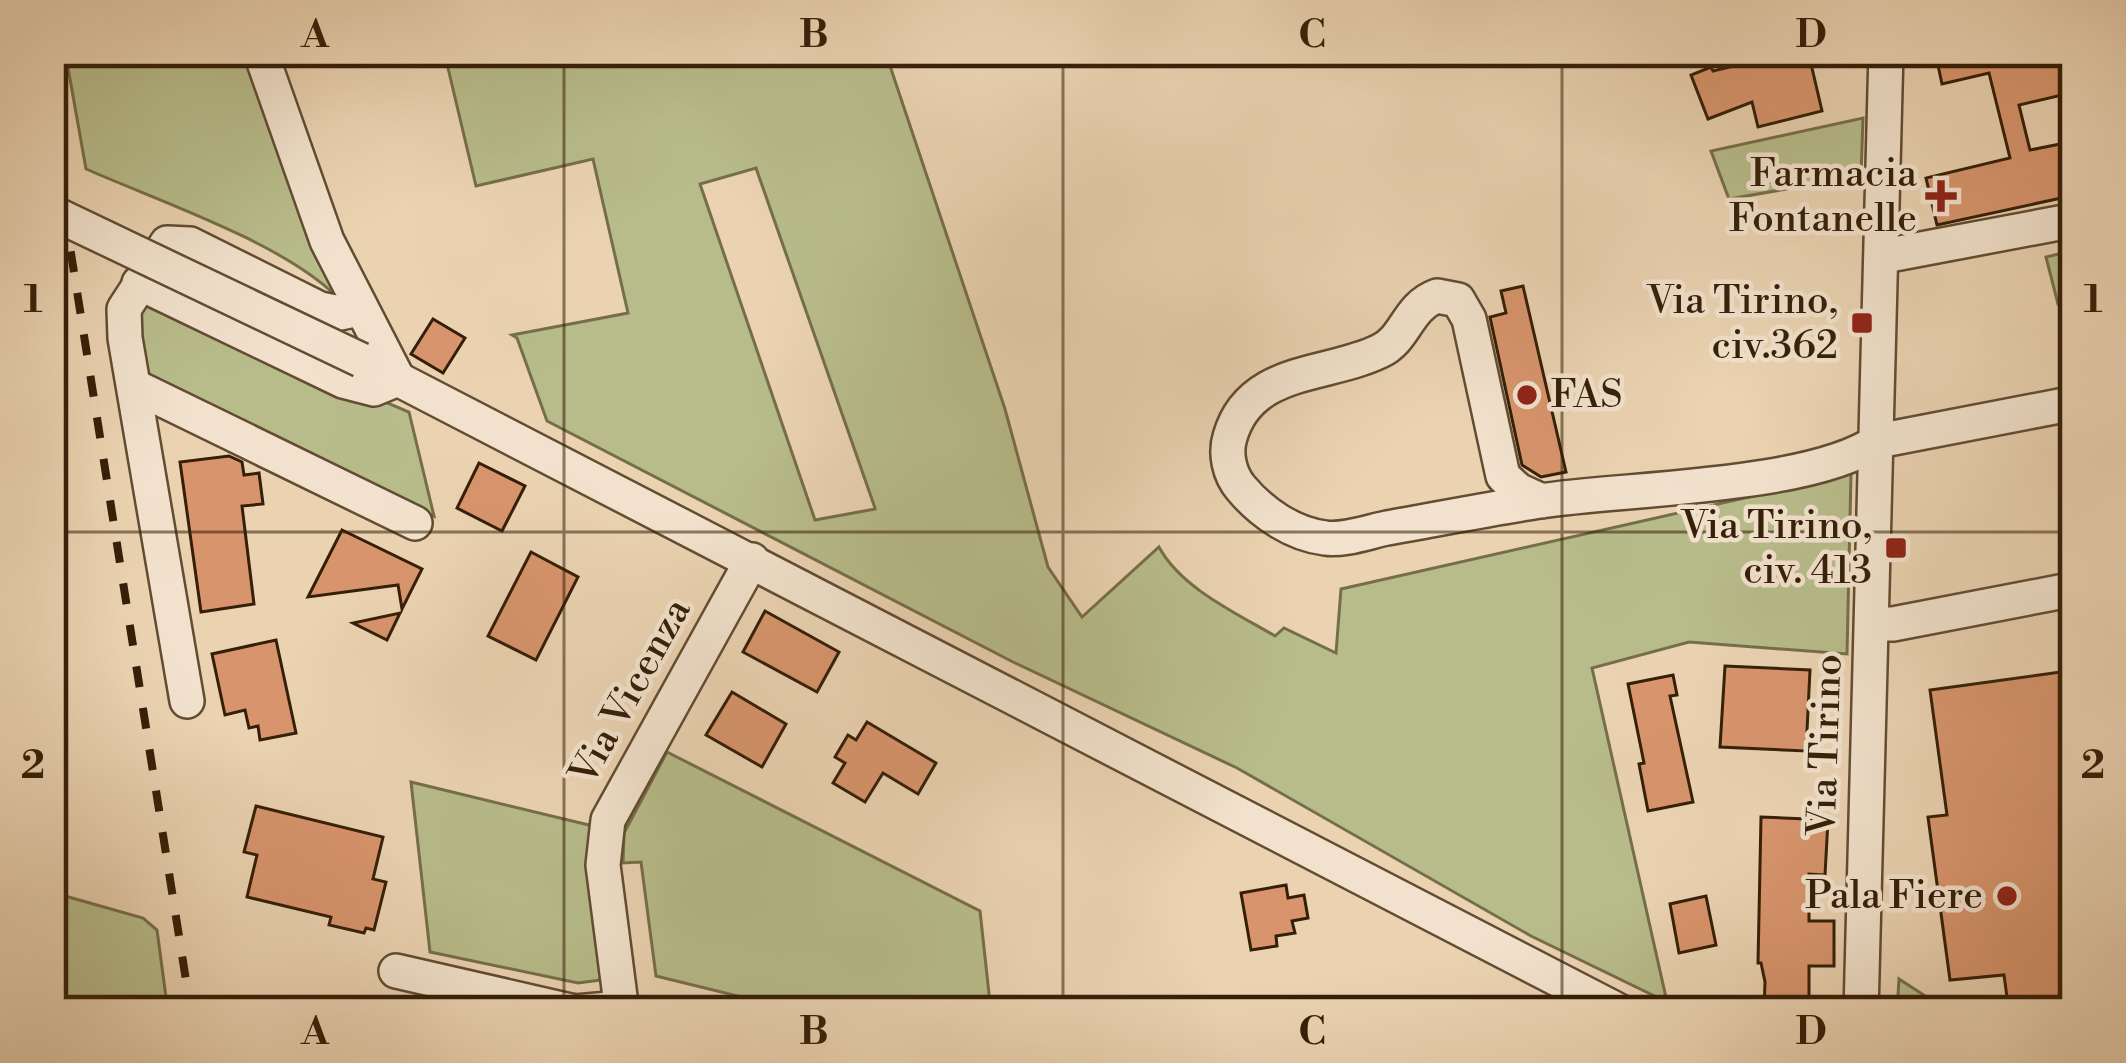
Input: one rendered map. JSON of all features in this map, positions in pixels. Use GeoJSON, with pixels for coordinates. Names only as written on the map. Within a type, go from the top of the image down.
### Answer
{"type":"FeatureCollection","features":[{"type":"Feature","properties":{"kind":"street"},"geometry":{"type":"LineString","coordinates":[[260,51],[365,336]]}},
{"type":"Feature","properties":{"kind":"street","name":"Via Tirino"},"geometry":{"type":"LineString","coordinates":[[1861,1012],[1886,51]]}},
{"type":"Feature","properties":{"kind":"street"},"geometry":{"type":"LineString","coordinates":[[51,212],[365,336]]}},
{"type":"Feature","properties":{"kind":"street"},"geometry":{"type":"LineString","coordinates":[[1884,256],[2075,220]]}},
{"type":"Feature","properties":{"kind":"street"},"geometry":{"type":"LineString","coordinates":[[187,701],[125,338],[124,309],[166,243],[190,244],[320,309],[340,313],[398,379],[1621,1012]]}},
{"type":"Feature","properties":{"kind":"street"},"geometry":{"type":"LineString","coordinates":[[139,283],[343,381],[374,389],[398,379]]}},
{"type":"Feature","properties":{"kind":"street"},"geometry":{"type":"LineString","coordinates":[[1542,501],[1517,490],[1504,476],[1469,319],[1458,300],[1437,296],[1413,310],[1395,340],[1381,351],[1282,379],[1259,393],[1233,427],[1226,449],[1234,480],[1252,501],[1276,519],[1328,539],[1542,501],[1766,476],[1859,454],[1878,441],[2075,403]]}},
{"type":"Feature","properties":{"kind":"street"},"geometry":{"type":"LineString","coordinates":[[134,386],[415,523]]}},
{"type":"Feature","properties":{"kind":"street","name":"Via Vicenza"},"geometry":{"type":"LineString","coordinates":[[622,1010],[603,865],[608,820],[752,560]]}},
{"type":"Feature","properties":{"kind":"street","name":"Via Tirino"},"geometry":{"type":"LineString","coordinates":[[1872,624],[2075,589]]}},
{"type":"Feature","properties":{"kind":"street"},"geometry":{"type":"LineString","coordinates":[[396,970],[575,1012],[622,1010]]}},
{"type":"Feature","properties":{"kind":"green space"},"geometry":{"type":"Polygon","coordinates":[[[65,51],[254,51],[339,289],[333,293],[249,239],[86,169],[65,51]]]}},
{"type":"Feature","properties":{"kind":"green space"},"geometry":{"type":"Polygon","coordinates":[[[444,51],[885,51],[1005,409],[1048,567],[1082,617],[1159,547],[1181,575],[1227,609],[1275,636],[1284,628],[1336,653],[1341,589],[1851,474],[1847,654],[1689,642],[1592,668],[1667,1002],[1531,936],[1237,768],[1013,662],[547,421],[512,335],[628,313],[593,159],[476,186],[444,51]],[[756,168],[700,184],[815,520],[875,509],[756,168]]]}},
{"type":"Feature","properties":{"kind":"green space"},"geometry":{"type":"Polygon","coordinates":[[[1863,118],[1861,176],[1729,199],[1711,151],[1863,118]]]}},
{"type":"Feature","properties":{"kind":"green space"},"geometry":{"type":"Polygon","coordinates":[[[2075,250],[2075,301],[2058,304],[2046,257],[2075,250]]]}},
{"type":"Feature","properties":{"kind":"green space"},"geometry":{"type":"Polygon","coordinates":[[[149,302],[409,412],[434,516],[144,383],[136,314],[149,302]]]}},
{"type":"Feature","properties":{"kind":"green space"},"geometry":{"type":"Polygon","coordinates":[[[667,752],[980,911],[991,1012],[803,1012],[656,976],[641,862],[623,863],[624,833],[667,752]]]}},
{"type":"Feature","properties":{"kind":"green space"},"geometry":{"type":"Polygon","coordinates":[[[411,782],[593,826],[601,980],[578,983],[430,952],[411,782]]]}},
{"type":"Feature","properties":{"kind":"green space"},"geometry":{"type":"Polygon","coordinates":[[[51,892],[143,918],[157,930],[168,1012],[51,1012],[51,892]]]}},
{"type":"Feature","properties":{"kind":"green space"},"geometry":{"type":"Polygon","coordinates":[[[1899,979],[1950,1012],[1897,1012],[1899,979]]]}},
{"type":"Feature","properties":{"kind":"building"},"geometry":{"type":"Polygon","coordinates":[[[1808,51],[1822,111],[1758,127],[1752,102],[1708,119],[1691,75],[1808,51]]]}},
{"type":"Feature","properties":{"kind":"building"},"geometry":{"type":"Polygon","coordinates":[[[1935,51],[1985,51],[1988,66],[2075,51],[2075,92],[2019,105],[2030,150],[2075,141],[2075,195],[1937,225],[1926,178],[2010,158],[1989,73],[1942,84],[1935,51]]]}},
{"type":"Feature","properties":{"kind":"building","name":"FAS"},"geometry":{"type":"Polygon","coordinates":[[[1523,286],[1566,472],[1541,477],[1522,465],[1490,317],[1506,313],[1501,291],[1523,286]]]}},
{"type":"Feature","properties":{"kind":"building"},"geometry":{"type":"Polygon","coordinates":[[[433,319],[465,338],[443,373],[411,354],[433,319]]]}},
{"type":"Feature","properties":{"kind":"building"},"geometry":{"type":"Polygon","coordinates":[[[229,456],[242,462],[244,475],[259,473],[263,504],[242,506],[254,604],[201,612],[180,462],[229,456]]]}},
{"type":"Feature","properties":{"kind":"building"},"geometry":{"type":"Polygon","coordinates":[[[479,463],[525,486],[502,531],[457,508],[479,463]]]}},
{"type":"Feature","properties":{"kind":"building"},"geometry":{"type":"Polygon","coordinates":[[[342,530],[422,569],[402,609],[398,585],[308,597],[342,530]]]}},
{"type":"Feature","properties":{"kind":"building"},"geometry":{"type":"Polygon","coordinates":[[[531,552],[578,577],[536,660],[488,636],[531,552]]]}},
{"type":"Feature","properties":{"kind":"building"},"geometry":{"type":"Polygon","coordinates":[[[765,611],[839,652],[817,692],[743,652],[765,611]]]}},
{"type":"Feature","properties":{"kind":"building"},"geometry":{"type":"Polygon","coordinates":[[[400,613],[387,640],[353,623],[400,613]]]}},
{"type":"Feature","properties":{"kind":"building"},"geometry":{"type":"Polygon","coordinates":[[[276,640],[296,733],[260,740],[258,726],[249,728],[245,710],[225,715],[212,654],[276,640]]]}},
{"type":"Feature","properties":{"kind":"building"},"geometry":{"type":"Polygon","coordinates":[[[1725,666],[1810,670],[1806,751],[1720,747],[1725,666]]]}},
{"type":"Feature","properties":{"kind":"building","name":"Pala Fiere"},"geometry":{"type":"Polygon","coordinates":[[[2075,670],[2075,1006],[2009,1012],[2004,975],[1950,980],[1928,817],[1947,815],[1930,690],[2075,670]]]}},
{"type":"Feature","properties":{"kind":"building"},"geometry":{"type":"Polygon","coordinates":[[[1673,675],[1677,695],[1670,696],[1693,802],[1648,811],[1628,684],[1673,675]]]}},
{"type":"Feature","properties":{"kind":"building"},"geometry":{"type":"Polygon","coordinates":[[[732,692],[786,724],[762,767],[706,735],[732,692]]]}},
{"type":"Feature","properties":{"kind":"building"},"geometry":{"type":"Polygon","coordinates":[[[867,722],[936,763],[918,794],[883,773],[865,802],[833,783],[845,763],[835,757],[848,735],[856,740],[867,722]]]}},
{"type":"Feature","properties":{"kind":"building"},"geometry":{"type":"Polygon","coordinates":[[[256,806],[383,837],[373,879],[386,882],[374,930],[366,928],[364,933],[329,925],[331,917],[247,897],[257,855],[244,852],[256,806]]]}},
{"type":"Feature","properties":{"kind":"building"},"geometry":{"type":"Polygon","coordinates":[[[1761,817],[1828,820],[1825,875],[1809,874],[1809,921],[1834,921],[1834,966],[1809,966],[1809,1012],[1764,1012],[1765,982],[1758,963],[1761,817]]]}},
{"type":"Feature","properties":{"kind":"building"},"geometry":{"type":"Polygon","coordinates":[[[1286,885],[1288,898],[1304,895],[1308,918],[1292,921],[1295,933],[1276,936],[1277,946],[1251,950],[1241,893],[1286,885]]]}},
{"type":"Feature","properties":{"kind":"building"},"geometry":{"type":"Polygon","coordinates":[[[1706,896],[1716,945],[1679,953],[1670,904],[1706,896]]]}},
{"type":"Feature","properties":{"kind":"railway"},"geometry":{"type":"LineString","coordinates":[[51,127],[191,1012]]}},
{"type":"Feature","properties":{"kind":"place","name":"Farmacia Fontanelle"},"geometry":{"type":"Point","coordinates":[1941,196]}},
{"type":"Feature","properties":{"kind":"place","name":"Via Tirino, civ.362"},"geometry":{"type":"Point","coordinates":[1862,323]}},
{"type":"Feature","properties":{"kind":"place","name":"FAS"},"geometry":{"type":"Point","coordinates":[1527,395]}},
{"type":"Feature","properties":{"kind":"place","name":"Via Tirino, civ. 413"},"geometry":{"type":"Point","coordinates":[1896,548]}},
{"type":"Feature","properties":{"kind":"place","name":"Pala Fiere"},"geometry":{"type":"Point","coordinates":[2007,896]}}]}
